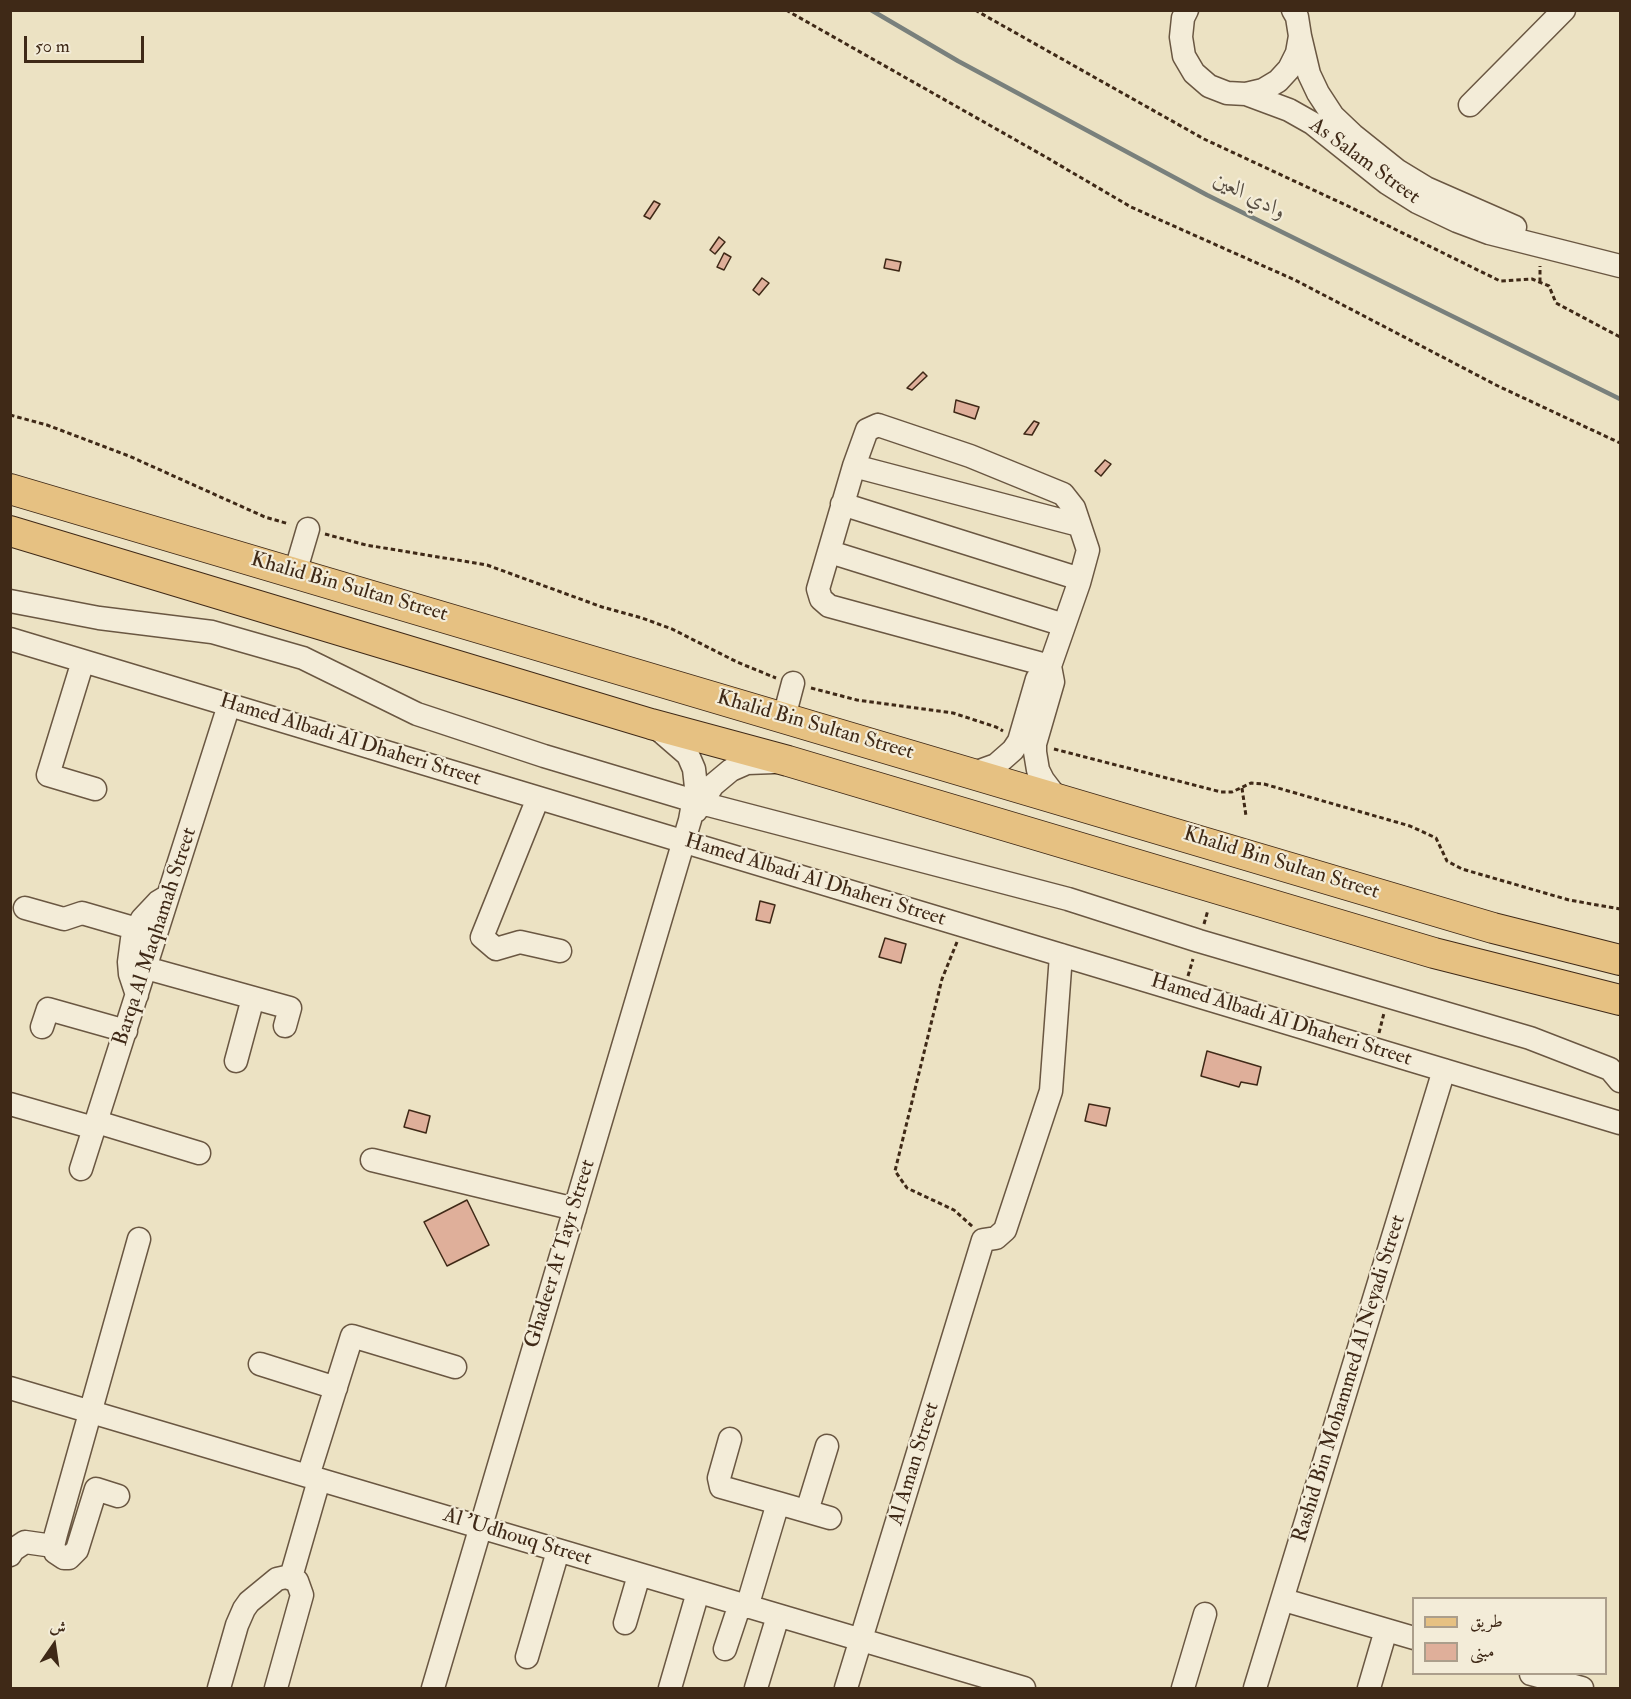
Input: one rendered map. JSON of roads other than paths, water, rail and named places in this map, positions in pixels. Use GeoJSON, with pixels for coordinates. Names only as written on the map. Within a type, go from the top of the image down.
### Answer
{"type":"FeatureCollection","features":[{"type":"Feature","properties":{"kind":"main road","name":"Khalid Bin Sultan Street"},"geometry":{"type":"LineString","coordinates":[[10,489],[1493,928],[1620,960]]}},
{"type":"Feature","properties":{"kind":"main road","name":"Khalid Bin Sultan Street"},"geometry":{"type":"LineString","coordinates":[[10,531],[651,724],[788,761],[1434,953],[1620,1000]]}},
{"type":"Feature","properties":{"kind":"street","name":"As Salam Street"},"geometry":{"type":"LineString","coordinates":[[1293,10],[1297,17],[1309,74],[1318,93],[1333,116],[1371,151],[1426,188],[1480,213],[1620,266]]}},
{"type":"Feature","properties":{"kind":"street"},"geometry":{"type":"LineString","coordinates":[[1470,105],[1564,10]]}},
{"type":"Feature","properties":{"kind":"street","name":"As Salam Street"},"geometry":{"type":"LineString","coordinates":[[1183,13],[1180,37],[1184,56],[1194,73],[1209,86],[1227,93],[1246,94],[1289,110],[1312,123],[1387,183],[1417,202],[1456,221],[1489,233],[1620,266]]}},
{"type":"Feature","properties":{"kind":"street"},"geometry":{"type":"LineString","coordinates":[[1246,94],[1263,90],[1278,81],[1289,69],[1297,53],[1300,36]]}},
{"type":"Feature","properties":{"kind":"street"},"geometry":{"type":"LineString","coordinates":[[974,773],[986,770],[1027,742],[1053,682],[1050,666],[1088,550],[1074,508],[1063,494],[970,456],[878,425],[867,430],[842,504],[818,589],[821,599],[829,606],[1050,666]]}},
{"type":"Feature","properties":{"kind":"street"},"geometry":{"type":"LineString","coordinates":[[854,466],[1079,525]]}},
{"type":"Feature","properties":{"kind":"street"},"geometry":{"type":"LineString","coordinates":[[842,504],[1080,579]]}},
{"type":"Feature","properties":{"kind":"street"},"geometry":{"type":"LineString","coordinates":[[296,573],[308,530]]}},
{"type":"Feature","properties":{"kind":"street"},"geometry":{"type":"LineString","coordinates":[[830,552],[1064,625]]}},
{"type":"Feature","properties":{"kind":"street"},"geometry":{"type":"LineString","coordinates":[[10,601],[99,618],[212,632],[303,658],[417,714],[695,808],[1068,899],[1199,941],[1530,1038],[1610,1069],[1620,1081]]}},
{"type":"Feature","properties":{"kind":"street"},"geometry":{"type":"LineString","coordinates":[[259,646],[270,609]]}},
{"type":"Feature","properties":{"kind":"street","name":"Hamed Albadi Al Dhaheri Street"},"geometry":{"type":"LineString","coordinates":[[10,639],[1620,1123]]}},
{"type":"Feature","properties":{"kind":"street"},"geometry":{"type":"LineString","coordinates":[[83,661],[48,775],[95,789]]}},
{"type":"Feature","properties":{"kind":"street"},"geometry":{"type":"LineString","coordinates":[[784,717],[793,683]]}},
{"type":"Feature","properties":{"kind":"street","name":"Barqa Al Maqhamah Street"},"geometry":{"type":"LineString","coordinates":[[81,1169],[230,705]]}},
{"type":"Feature","properties":{"kind":"street","name":"Ghadeer At Tayr Street"},"geometry":{"type":"LineString","coordinates":[[433,1689],[695,808],[694,769],[688,755],[651,724]]}},
{"type":"Feature","properties":{"kind":"street"},"geometry":{"type":"LineString","coordinates":[[1027,742],[1048,789],[1056,797]]}},
{"type":"Feature","properties":{"kind":"street","name":"Ghadeer At Tayr Street"},"geometry":{"type":"LineString","coordinates":[[695,808],[713,785],[731,770],[747,763],[788,761]]}},
{"type":"Feature","properties":{"kind":"street"},"geometry":{"type":"LineString","coordinates":[[538,798],[482,937],[496,949],[520,942],[560,951]]}},
{"type":"Feature","properties":{"kind":"street"},"geometry":{"type":"LineString","coordinates":[[137,996],[132,985],[129,962],[132,939],[150,910],[168,896]]}},
{"type":"Feature","properties":{"kind":"street"},"geometry":{"type":"LineString","coordinates":[[25,908],[64,919],[82,913],[137,929]]}},
{"type":"Feature","properties":{"kind":"street","name":"Al Aman Street"},"geometry":{"type":"LineString","coordinates":[[846,1689],[983,1240],[996,1238],[1005,1230],[1051,1091],[1060,955]]}},
{"type":"Feature","properties":{"kind":"street"},"geometry":{"type":"LineString","coordinates":[[146,968],[216,996],[254,998],[290,1008],[285,1026]]}},
{"type":"Feature","properties":{"kind":"street"},"geometry":{"type":"LineString","coordinates":[[236,1061],[254,998]]}},
{"type":"Feature","properties":{"kind":"street"},"geometry":{"type":"LineString","coordinates":[[42,1028],[48,1009],[126,1031]]}},
{"type":"Feature","properties":{"kind":"street","name":"Rashid Bin Mohammed Al Neyadi Street"},"geometry":{"type":"LineString","coordinates":[[1256,1689],[1444,1070]]}},
{"type":"Feature","properties":{"kind":"street"},"geometry":{"type":"LineString","coordinates":[[10,1104],[199,1153]]}},
{"type":"Feature","properties":{"kind":"street"},"geometry":{"type":"LineString","coordinates":[[372,1160],[575,1209]]}},
{"type":"Feature","properties":{"kind":"street"},"geometry":{"type":"LineString","coordinates":[[118,1496],[96,1489],[82,1540],[74,1555],[64,1558],[56,1552],[53,1546],[139,1239]]}},
{"type":"Feature","properties":{"kind":"street"},"geometry":{"type":"LineString","coordinates":[[291,1578],[336,1388],[352,1336],[455,1367]]}},
{"type":"Feature","properties":{"kind":"street"},"geometry":{"type":"LineString","coordinates":[[260,1364],[336,1388]]}},
{"type":"Feature","properties":{"kind":"street","name":"Al 'Udhouq Street"},"geometry":{"type":"LineString","coordinates":[[10,1388],[1024,1689]]}},
{"type":"Feature","properties":{"kind":"street"},"geometry":{"type":"LineString","coordinates":[[730,1439],[718,1478],[721,1487],[830,1518]]}},
{"type":"Feature","properties":{"kind":"street"},"geometry":{"type":"LineString","coordinates":[[807,1511],[827,1446]]}},
{"type":"Feature","properties":{"kind":"street"},"geometry":{"type":"LineString","coordinates":[[725,1649],[743,1606],[778,1503]]}},
{"type":"Feature","properties":{"kind":"street"},"geometry":{"type":"LineString","coordinates":[[10,1555],[13,1550],[25,1542],[53,1546]]}},
{"type":"Feature","properties":{"kind":"street"},"geometry":{"type":"LineString","coordinates":[[527,1657],[558,1551]]}},
{"type":"Feature","properties":{"kind":"street"},"geometry":{"type":"LineString","coordinates":[[625,1623],[639,1575]]}},
{"type":"Feature","properties":{"kind":"street"},"geometry":{"type":"LineString","coordinates":[[219,1689],[237,1624],[244,1609],[249,1602],[277,1579],[291,1578],[300,1585],[302,1595],[276,1689]]}},
{"type":"Feature","properties":{"kind":"street"},"geometry":{"type":"LineString","coordinates":[[670,1689],[698,1592]]}},
{"type":"Feature","properties":{"kind":"street"},"geometry":{"type":"LineString","coordinates":[[1284,1600],[1412,1638]]}},
{"type":"Feature","properties":{"kind":"street"},"geometry":{"type":"LineString","coordinates":[[1183,1689],[1205,1614]]}},
{"type":"Feature","properties":{"kind":"street"},"geometry":{"type":"LineString","coordinates":[[756,1689],[778,1616]]}},
{"type":"Feature","properties":{"kind":"street"},"geometry":{"type":"LineString","coordinates":[[1375,1687],[1386,1630]]}},
{"type":"Feature","properties":{"kind":"street"},"geometry":{"type":"LineString","coordinates":[[1534,1675],[1572,1687]]}},
{"type":"Feature","properties":{"kind":"waterway","name":"وادي العين"},"geometry":{"type":"LineString","coordinates":[[871,10],[958,61],[1207,195],[1620,399]]}}]}
